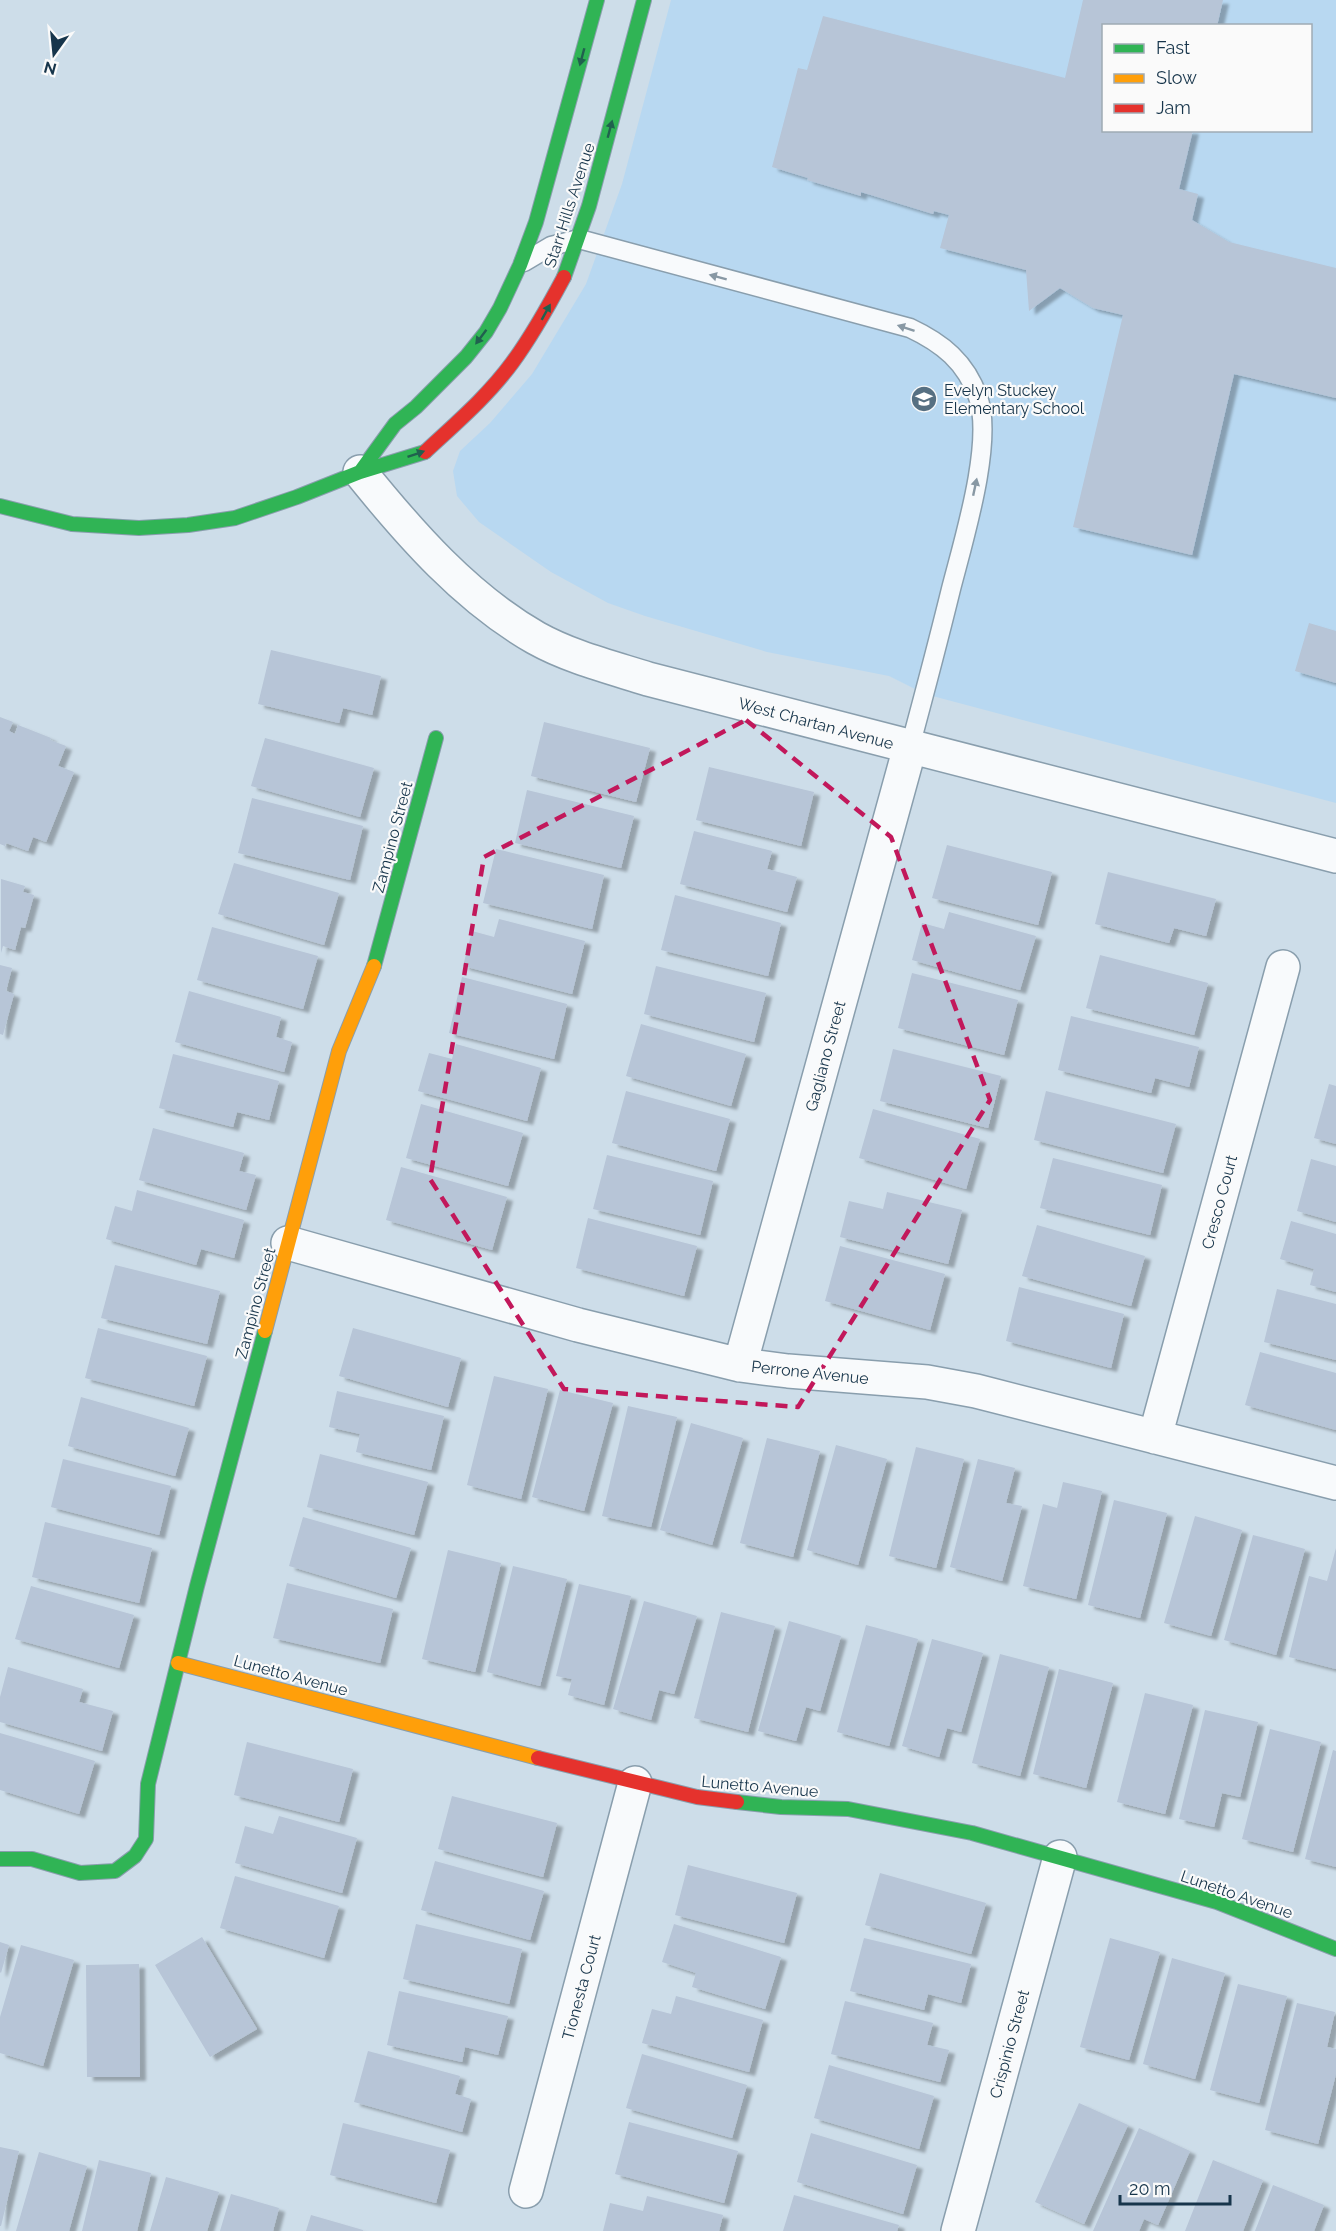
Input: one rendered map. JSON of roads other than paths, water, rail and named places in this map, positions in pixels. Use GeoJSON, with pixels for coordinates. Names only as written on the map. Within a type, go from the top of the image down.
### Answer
{"type":"FeatureCollection","features":[{"type":"Feature","properties":{"kind":"street","name":"Starr Hills Avenue"},"geometry":{"type":"LineString","coordinates":[[360,472],[395,424],[466,357],[486,332],[500,308],[520,265],[548,181],[597,0]]}},
{"type":"Feature","properties":{"kind":"street","name":"Starr Hills Avenue"},"geometry":{"type":"LineString","coordinates":[[0,506],[83,525],[139,528],[188,525],[235,518],[360,472],[425,452],[484,397],[511,365],[534,332],[566,274],[579,239],[644,0]]}},
{"type":"Feature","properties":{"kind":"street","name":"West Chartan Avenue"},"geometry":{"type":"LineString","coordinates":[[360,472],[398,519],[476,597],[536,638],[591,661],[648,679],[1336,856]]}},
{"type":"Feature","properties":{"kind":"street","name":"Zampino Street"},"geometry":{"type":"LineString","coordinates":[[0,1859],[32,1859],[80,1872],[115,1871],[135,1856],[146,1839],[148,1784],[288,1243],[339,1051],[374,965],[436,738]]}},
{"type":"Feature","properties":{"kind":"street","name":"Gagliano Street"},"geometry":{"type":"LineString","coordinates":[[740,1365],[910,747]]}},
{"type":"Feature","properties":{"kind":"street","name":"Cresco Court"},"geometry":{"type":"LineString","coordinates":[[1155,1437],[1283,967]]}},
{"type":"Feature","properties":{"kind":"street","name":"Perrone Avenue"},"geometry":{"type":"LineString","coordinates":[[288,1243],[578,1325],[740,1365],[927,1382],[976,1391],[1336,1483]]}},
{"type":"Feature","properties":{"kind":"street","name":"Lunetto Avenue"},"geometry":{"type":"LineString","coordinates":[[178,1663],[635,1783],[698,1797],[781,1807],[848,1809],[972,1833],[1217,1902],[1336,1949]]}},
{"type":"Feature","properties":{"kind":"street","name":"Tionesta Court"},"geometry":{"type":"LineString","coordinates":[[526,2191],[635,1783]]}},
{"type":"Feature","properties":{"kind":"street","name":"Crispinio Street"},"geometry":{"type":"LineString","coordinates":[[958,2231],[1060,1857]]}},
{"type":"Feature","properties":{"kind":"lane"},"geometry":{"type":"LineString","coordinates":[[520,265],[551,246],[579,239],[910,328],[932,339],[950,352],[962,365],[979,398],[982,417],[982,448],[963,544],[910,747]]}},
{"type":"Feature","properties":{"kind":"place","name":"Evelyn Stuckey Elementary School"},"geometry":{"type":"Point","coordinates":[924,399]}}]}
